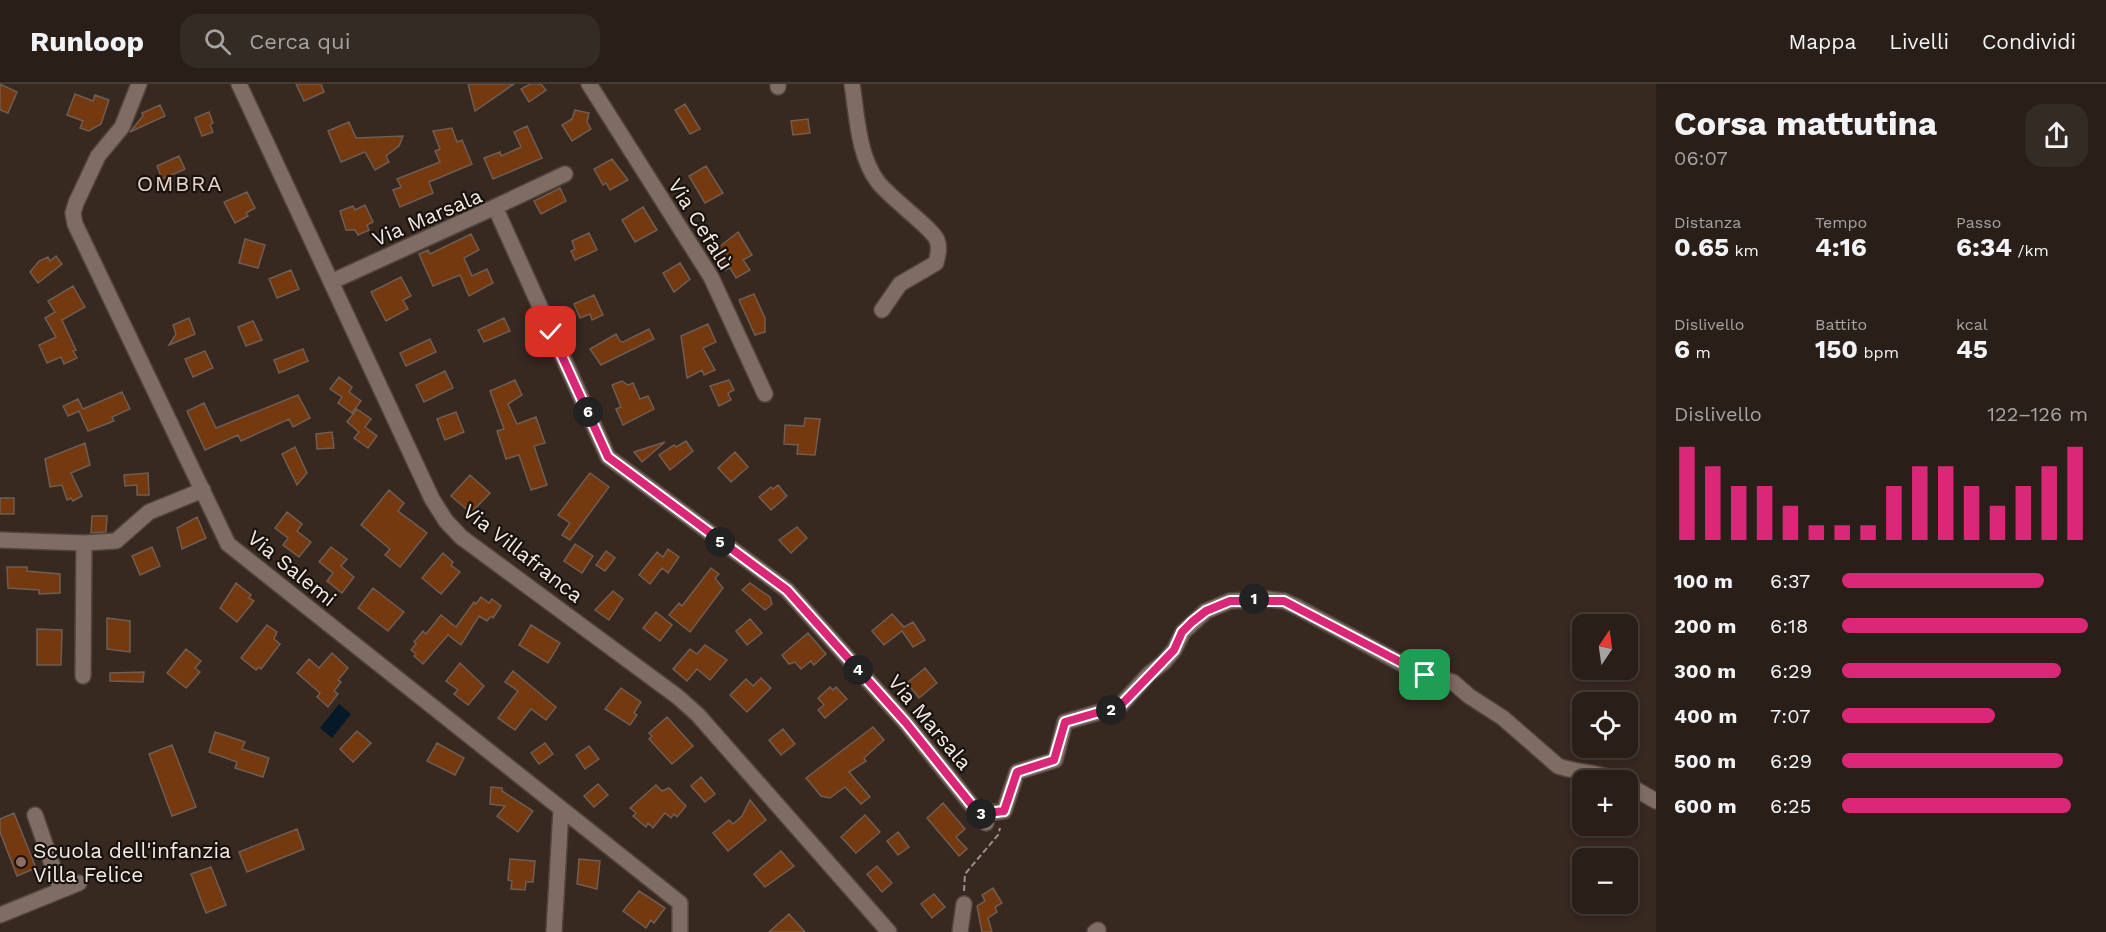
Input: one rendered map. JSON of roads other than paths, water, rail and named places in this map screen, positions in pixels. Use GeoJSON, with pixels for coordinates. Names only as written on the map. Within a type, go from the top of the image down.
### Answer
{"type":"FeatureCollection","features":[{"type":"Feature","properties":{"kind":"street","name":"Via Salemi"},"geometry":{"type":"LineString","coordinates":[[139,84],[122,128],[98,156],[73,213],[75,224],[228,544],[680,903],[680,932]]}},
{"type":"Feature","properties":{"kind":"street","name":"Via Villafranca"},"geometry":{"type":"LineString","coordinates":[[239,84],[333,281],[432,499],[446,521],[461,537],[678,697],[698,715],[889,932]]}},
{"type":"Feature","properties":{"kind":"street","name":"Via Cefalù"},"geometry":{"type":"LineString","coordinates":[[589,84],[711,278],[765,393]]}},
{"type":"Feature","properties":{"kind":"street"},"geometry":{"type":"LineString","coordinates":[[852,84],[862,146],[876,180],[908,214],[930,231],[936,239],[939,251],[936,262],[900,284],[882,310]]}},
{"type":"Feature","properties":{"kind":"street"},"geometry":{"type":"LineString","coordinates":[[495,207],[566,174]]}},
{"type":"Feature","properties":{"kind":"street","name":"Via Marsala"},"geometry":{"type":"LineString","coordinates":[[333,281],[495,207],[608,457],[787,590],[906,723],[983,818],[1004,811],[1017,772],[1054,760],[1065,722],[1120,706],[1174,650],[1182,632],[1192,622],[1216,605],[1246,600],[1284,601],[1419,672],[1453,682],[1469,696],[1503,718],[1558,766],[1572,770]]}},
{"type":"Feature","properties":{"kind":"street"},"geometry":{"type":"LineString","coordinates":[[0,540],[84,543],[116,541],[150,512],[202,490]]}},
{"type":"Feature","properties":{"kind":"street"},"geometry":{"type":"LineString","coordinates":[[83,676],[84,543]]}},
{"type":"Feature","properties":{"kind":"street"},"geometry":{"type":"LineString","coordinates":[[1638,791],[1656,801]]}},
{"type":"Feature","properties":{"kind":"street"},"geometry":{"type":"LineString","coordinates":[[554,932],[561,810]]}},
{"type":"Feature","properties":{"kind":"street"},"geometry":{"type":"LineString","coordinates":[[35,814],[61,890]]}},
{"type":"Feature","properties":{"kind":"street"},"geometry":{"type":"LineString","coordinates":[[0,915],[80,883]]}},
{"type":"Feature","properties":{"kind":"street"},"geometry":{"type":"LineString","coordinates":[[960,932],[964,904]]}},
{"type":"Feature","properties":{"kind":"water"},"geometry":{"type":"Polygon","coordinates":[[[339,704],[351,714],[332,738],[320,728],[339,704]]]}},
{"type":"Feature","properties":{"kind":"place","name":"Scuola dell'infanzia Villa Felice"},"geometry":{"type":"Point","coordinates":[21,862]}},
{"type":"Feature","properties":{"kind":"district","name":"OMBRA"},"geometry":{"type":"Point","coordinates":[180,183]}}]}
